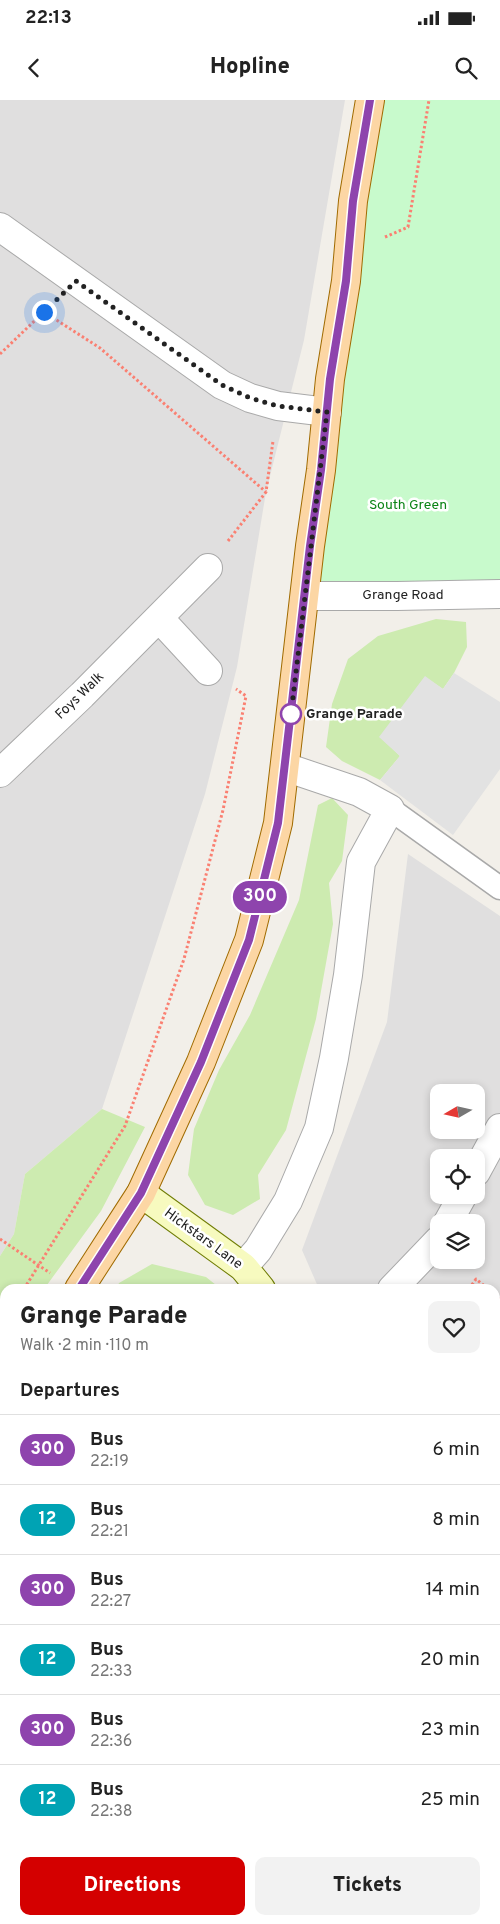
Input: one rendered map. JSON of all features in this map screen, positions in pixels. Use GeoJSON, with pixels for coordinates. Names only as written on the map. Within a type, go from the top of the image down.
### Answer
{"type":"FeatureCollection","features":[{"type":"Feature","properties":{"kind":"main road"},"geometry":{"type":"LineString","coordinates":[[82,1284],[141,1193],[201,1062],[249,940],[278,823],[330,379],[346,281],[353,201],[370,100]]}},
{"type":"Feature","properties":{"kind":"street"},"geometry":{"type":"LineString","coordinates":[[0,227],[222,385],[250,398],[278,406],[327,412]]}},
{"type":"Feature","properties":{"kind":"street","name":"Foys Walk"},"geometry":{"type":"LineString","coordinates":[[0,773],[82,695],[208,568]]}},
{"type":"Feature","properties":{"kind":"street","name":"Grange Road"},"geometry":{"type":"LineString","coordinates":[[305,596],[500,594]]}},
{"type":"Feature","properties":{"kind":"street"},"geometry":{"type":"LineString","coordinates":[[159,618],[208,671]]}},
{"type":"Feature","properties":{"kind":"street"},"geometry":{"type":"LineString","coordinates":[[243,1267],[258,1250],[288,1201],[319,1128],[334,1058],[348,975],[355,901],[361,862],[390,809],[359,792],[285,767]]}},
{"type":"Feature","properties":{"kind":"street"},"geometry":{"type":"LineString","coordinates":[[485,1156],[500,1128]]}},
{"type":"Feature","properties":{"kind":"street","name":"Hickstars Lane"},"geometry":{"type":"LineString","coordinates":[[141,1193],[243,1267],[258,1284]]}},
{"type":"Feature","properties":{"kind":"street"},"geometry":{"type":"LineString","coordinates":[[397,1284],[430,1249]]}},
{"type":"Feature","properties":{"kind":"lane"},"geometry":{"type":"LineString","coordinates":[[390,809],[500,888]]}},
{"type":"Feature","properties":{"kind":"path"},"geometry":{"type":"LineString","coordinates":[[348,254],[408,226],[429,100]]}},
{"type":"Feature","properties":{"kind":"path"},"geometry":{"type":"LineString","coordinates":[[0,354],[76,281]]}},
{"type":"Feature","properties":{"kind":"path"},"geometry":{"type":"LineString","coordinates":[[44,312],[100,348],[266,492]]}},
{"type":"Feature","properties":{"kind":"path"},"geometry":{"type":"LineString","coordinates":[[208,568],[266,492],[278,406]]}},
{"type":"Feature","properties":{"kind":"path"},"geometry":{"type":"LineString","coordinates":[[27,1284],[125,1126],[184,959],[223,810],[246,696],[208,671]]}},
{"type":"Feature","properties":{"kind":"path"},"geometry":{"type":"LineString","coordinates":[[0,1239],[53,1275]]}},
{"type":"Feature","properties":{"kind":"path"},"geometry":{"type":"LineString","coordinates":[[472,1284],[476,1279],[482,1284]]}},
{"type":"Feature","properties":{"kind":"shaded area"},"geometry":{"type":"Polygon","coordinates":[[[0,100],[345,100],[304,340],[266,492],[237,667],[205,794],[102,1109],[25,1174],[14,1234],[0,1256],[0,100]]]}},
{"type":"Feature","properties":{"kind":"shaded area"},"geometry":{"type":"Polygon","coordinates":[[[454,673],[500,702],[500,769],[453,835],[380,780],[400,756],[379,737],[425,676],[443,689],[454,673]]]}},
{"type":"Feature","properties":{"kind":"shaded area"},"geometry":{"type":"Polygon","coordinates":[[[408,854],[500,916],[500,1284],[317,1284],[302,1250],[387,1022],[408,854]]]}},
{"type":"Feature","properties":{"kind":"green space","name":"South Green"},"geometry":{"type":"Polygon","coordinates":[[[370,100],[500,100],[500,594],[305,596],[370,100]]]}},
{"type":"Feature","properties":{"kind":"green space"},"geometry":{"type":"Polygon","coordinates":[[[436,619],[466,622],[467,647],[454,673],[443,689],[425,677],[380,737],[400,756],[380,780],[342,761],[326,747],[332,704],[348,659],[378,636],[436,619]]]}},
{"type":"Feature","properties":{"kind":"green space"},"geometry":{"type":"Polygon","coordinates":[[[332,798],[348,815],[342,861],[329,883],[333,924],[316,1019],[286,1130],[258,1175],[260,1199],[233,1215],[205,1205],[188,1175],[194,1129],[219,1070],[250,1015],[299,900],[318,805],[332,798]]]}},
{"type":"Feature","properties":{"kind":"green space"},"geometry":{"type":"Polygon","coordinates":[[[102,1109],[145,1127],[101,1211],[48,1284],[0,1284],[0,1256],[14,1234],[25,1174],[102,1109]]]}},
{"type":"Feature","properties":{"kind":"green space"},"geometry":{"type":"Polygon","coordinates":[[[152,1264],[206,1277],[215,1284],[118,1284],[152,1264]]]}},
{"type":"Feature","properties":{"kind":"bus line","name":"300"},"geometry":{"type":"LineString","coordinates":[[82,1284],[141,1193],[201,1062],[249,940],[278,823],[310,546],[321,470],[330,379],[346,281],[353,201],[370,100]]}},
{"type":"Feature","properties":{"kind":"place","name":"Grange Parade"},"geometry":{"type":"Point","coordinates":[291,714]}},
{"type":"Feature","properties":{"kind":"route"},"geometry":{"type":"LineString","coordinates":[[44,312],[76,281],[222,385],[250,398],[278,406],[327,412],[291,714]]}}]}
